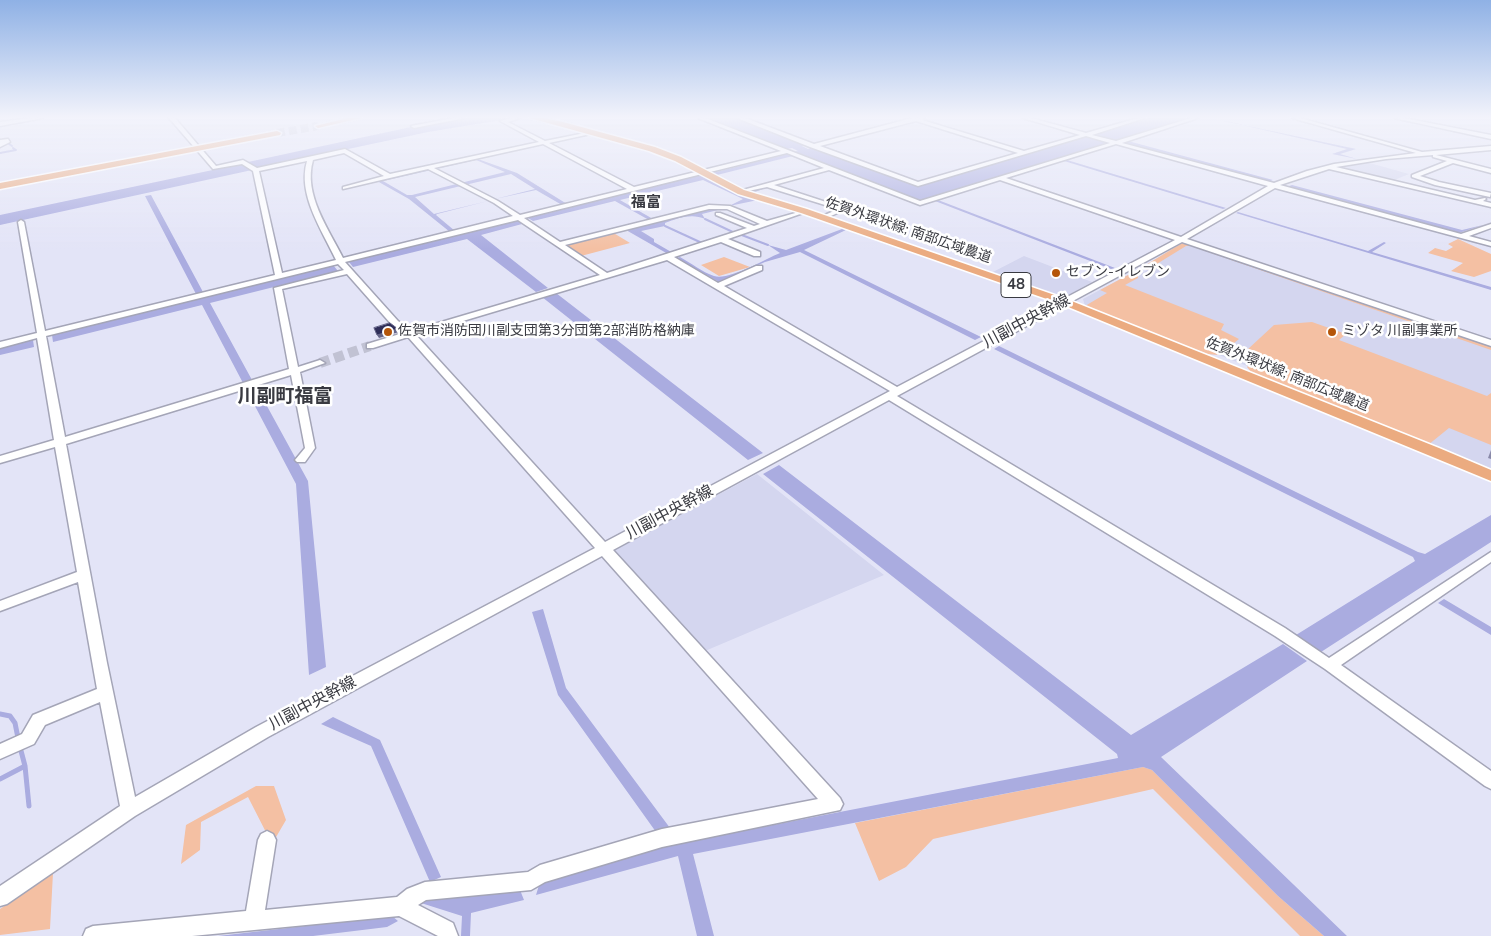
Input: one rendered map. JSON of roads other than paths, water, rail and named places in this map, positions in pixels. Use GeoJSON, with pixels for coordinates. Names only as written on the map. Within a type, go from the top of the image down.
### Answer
{"type":"FeatureCollection","features":[{"type":"Feature","properties":{"kind":"main road"},"geometry":{"type":"LineString","coordinates":[[0,186],[127,162]]}},
{"type":"Feature","properties":{"kind":"main road","name":"佐賀外環状線; 南部広域農道"},"geometry":{"type":"LineString","coordinates":[[681,162],[741,192],[804,211],[1065,302],[1434,451],[1491,476]]}},
{"type":"Feature","properties":{"kind":"street"},"geometry":{"type":"LineString","coordinates":[[210,162],[215,168],[243,162],[252,167],[291,162]]}},
{"type":"Feature","properties":{"kind":"street"},"geometry":{"type":"LineString","coordinates":[[93,936],[400,906],[425,891],[531,881],[540,874],[662,838],[834,804],[605,548],[410,334],[395,322],[340,261],[310,197],[306,173],[309,162]]}},
{"type":"Feature","properties":{"kind":"street"},"geometry":{"type":"LineString","coordinates":[[364,162],[389,176]]}},
{"type":"Feature","properties":{"kind":"street"},"geometry":{"type":"LineString","coordinates":[[345,188],[389,176],[459,162]]}},
{"type":"Feature","properties":{"kind":"street"},"geometry":{"type":"LineString","coordinates":[[581,162],[633,189]]}},
{"type":"Feature","properties":{"kind":"street"},"geometry":{"type":"LineString","coordinates":[[0,345],[746,162]]}},
{"type":"Feature","properties":{"kind":"street"},"geometry":{"type":"LineString","coordinates":[[815,162],[920,203],[1056,162]]}},
{"type":"Feature","properties":{"kind":"street"},"geometry":{"type":"LineString","coordinates":[[858,162],[918,184],[995,162]]}},
{"type":"Feature","properties":{"kind":"street"},"geometry":{"type":"LineString","coordinates":[[1187,162],[1491,244]]}},
{"type":"Feature","properties":{"kind":"street","name":"川副中央幹線"},"geometry":{"type":"LineString","coordinates":[[0,897],[129,810],[262,732],[1182,239],[1275,185],[1327,167],[1356,162]]}},
{"type":"Feature","properties":{"kind":"street"},"geometry":{"type":"LineString","coordinates":[[1446,162],[1414,176],[1437,184],[1491,195]]}},
{"type":"Feature","properties":{"kind":"street"},"geometry":{"type":"LineString","coordinates":[[1456,162],[1491,171]]}},
{"type":"Feature","properties":{"kind":"street"},"geometry":{"type":"LineString","coordinates":[[252,167],[279,276]]}},
{"type":"Feature","properties":{"kind":"street"},"geometry":{"type":"LineString","coordinates":[[1327,167],[1491,206]]}},
{"type":"Feature","properties":{"kind":"street"},"geometry":{"type":"LineString","coordinates":[[430,168],[496,202],[605,275]]}},
{"type":"Feature","properties":{"kind":"street"},"geometry":{"type":"LineString","coordinates":[[741,192],[829,168]]}},
{"type":"Feature","properties":{"kind":"street"},"geometry":{"type":"LineString","coordinates":[[1002,178],[1491,343]]}},
{"type":"Feature","properties":{"kind":"street"},"geometry":{"type":"LineString","coordinates":[[767,185],[828,204],[839,211],[822,218]]}},
{"type":"Feature","properties":{"kind":"street"},"geometry":{"type":"LineString","coordinates":[[1476,202],[1491,195]]}},
{"type":"Feature","properties":{"kind":"street"},"geometry":{"type":"LineString","coordinates":[[560,244],[709,207],[728,206],[767,224]]}},
{"type":"Feature","properties":{"kind":"street"},"geometry":{"type":"LineString","coordinates":[[370,346],[668,257],[804,211]]}},
{"type":"Feature","properties":{"kind":"street"},"geometry":{"type":"LineString","coordinates":[[718,214],[754,228]]}},
{"type":"Feature","properties":{"kind":"street"},"geometry":{"type":"LineString","coordinates":[[21,222],[85,574],[104,693],[129,810]]}},
{"type":"Feature","properties":{"kind":"street"},"geometry":{"type":"LineString","coordinates":[[1461,236],[1491,226]]}},
{"type":"Feature","properties":{"kind":"street"},"geometry":{"type":"LineString","coordinates":[[721,239],[757,254]]}},
{"type":"Feature","properties":{"kind":"street"},"geometry":{"type":"LineString","coordinates":[[668,257],[1280,632],[1330,665],[1491,781]]}},
{"type":"Feature","properties":{"kind":"street"},"geometry":{"type":"LineString","coordinates":[[718,286],[759,268]]}},
{"type":"Feature","properties":{"kind":"street"},"geometry":{"type":"LineString","coordinates":[[301,460],[310,448],[296,370],[278,288],[349,271]]}},
{"type":"Feature","properties":{"kind":"street"},"geometry":{"type":"LineString","coordinates":[[0,460],[320,363]]}},
{"type":"Feature","properties":{"kind":"street"},"geometry":{"type":"LineString","coordinates":[[1330,665],[1491,556]]}},
{"type":"Feature","properties":{"kind":"street"},"geometry":{"type":"LineString","coordinates":[[0,606],[85,574]]}},
{"type":"Feature","properties":{"kind":"street"},"geometry":{"type":"LineString","coordinates":[[7,750],[28,739],[39,720],[104,693]]}},
{"type":"Feature","properties":{"kind":"street"},"geometry":{"type":"LineString","coordinates":[[254,921],[267,840]]}},
{"type":"Feature","properties":{"kind":"street"},"geometry":{"type":"LineString","coordinates":[[400,906],[446,930],[448,936]]}},
{"type":"Feature","properties":{"kind":"water"},"geometry":{"type":"Polygon","coordinates":[[[248,162],[289,162],[250,168],[252,170],[0,225],[0,215],[241,164],[250,164],[248,162]]]}},
{"type":"Feature","properties":{"kind":"water"},"geometry":{"type":"Polygon","coordinates":[[[459,162],[469,162],[383,181],[407,195],[412,195],[505,172],[480,162],[485,162],[517,173],[567,204],[562,205],[536,190],[495,199],[535,189],[511,174],[415,197],[434,214],[488,201],[437,214],[455,231],[450,232],[409,199],[377,181],[459,162]]]}},
{"type":"Feature","properties":{"kind":"water"},"geometry":{"type":"Polygon","coordinates":[[[757,162],[770,162],[717,175],[712,173],[757,162]]]}},
{"type":"Feature","properties":{"kind":"water"},"geometry":{"type":"Polygon","coordinates":[[[819,162],[853,162],[919,186],[1002,162],[1050,162],[921,201],[819,162]]]}},
{"type":"Feature","properties":{"kind":"water"},"geometry":{"type":"Polygon","coordinates":[[[1066,162],[1073,162],[1226,208],[1223,209],[1066,162]]]}},
{"type":"Feature","properties":{"kind":"water"},"geometry":{"type":"Polygon","coordinates":[[[1192,162],[1205,162],[1273,180],[1268,182],[1192,162]]]}},
{"type":"Feature","properties":{"kind":"water"},"geometry":{"type":"Polygon","coordinates":[[[702,175],[731,190],[758,200],[729,206],[743,199],[703,180],[620,200],[653,219],[649,220],[615,201],[533,221],[528,218],[702,175]]]}},
{"type":"Feature","properties":{"kind":"water"},"geometry":{"type":"Polygon","coordinates":[[[1292,185],[1462,230],[1483,225],[1459,233],[1286,187],[1292,185]]]}},
{"type":"Feature","properties":{"kind":"water"},"geometry":{"type":"Polygon","coordinates":[[[151,195],[203,292],[196,294],[145,196],[151,195]]]}},
{"type":"Feature","properties":{"kind":"water"},"geometry":{"type":"Polygon","coordinates":[[[938,200],[1115,268],[1111,269],[935,201],[938,200]]]}},
{"type":"Feature","properties":{"kind":"water"},"geometry":{"type":"Polygon","coordinates":[[[712,208],[726,208],[702,214],[705,219],[695,216],[685,217],[665,223],[665,226],[641,231],[654,239],[654,242],[673,253],[668,254],[626,230],[712,208]]]}},
{"type":"Feature","properties":{"kind":"water"},"geometry":{"type":"Polygon","coordinates":[[[1238,212],[1368,251],[1384,242],[1386,243],[1372,252],[1491,287],[1491,290],[1236,213],[1238,212]]]}},
{"type":"Feature","properties":{"kind":"water"},"geometry":{"type":"Polygon","coordinates":[[[517,220],[522,224],[481,235],[548,288],[536,292],[467,239],[353,267],[349,262],[517,220]]]}},
{"type":"Feature","properties":{"kind":"water"},"geometry":{"type":"Polygon","coordinates":[[[834,224],[848,229],[804,250],[981,337],[975,340],[800,252],[765,262],[719,282],[676,258],[680,257],[701,270],[720,277],[747,269],[780,253],[768,245],[786,250],[842,229],[834,224]]]}},
{"type":"Feature","properties":{"kind":"water"},"geometry":{"type":"Polygon","coordinates":[[[333,265],[338,271],[210,303],[252,380],[243,383],[202,305],[53,342],[52,335],[333,265]]]}},
{"type":"Feature","properties":{"kind":"water"},"geometry":{"type":"Polygon","coordinates":[[[556,293],[763,453],[748,460],[542,297],[556,293]]]}},
{"type":"Feature","properties":{"kind":"water"},"geometry":{"type":"Polygon","coordinates":[[[33,340],[34,347],[0,355],[0,348],[33,340]]]}},
{"type":"Feature","properties":{"kind":"water"},"geometry":{"type":"Polygon","coordinates":[[[999,346],[1418,552],[1425,554],[1491,515],[1491,542],[1321,652],[1296,635],[1415,561],[1413,557],[994,349],[999,346]]]}},
{"type":"Feature","properties":{"kind":"water"},"geometry":{"type":"Polygon","coordinates":[[[256,386],[308,481],[326,667],[309,675],[296,484],[246,389],[256,386]]]}},
{"type":"Feature","properties":{"kind":"water"},"geometry":{"type":"Polygon","coordinates":[[[779,465],[1131,735],[1283,644],[1307,661],[1161,757],[1347,936],[1324,936],[1278,896],[1152,770],[1143,767],[693,854],[714,936],[697,936],[678,856],[536,895],[540,882],[675,844],[1118,758],[1117,754],[763,474],[779,465]]]}},
{"type":"Feature","properties":{"kind":"water"},"geometry":{"type":"Polygon","coordinates":[[[1444,599],[1491,627],[1491,635],[1438,603],[1444,599]]]}},
{"type":"Feature","properties":{"kind":"water"},"geometry":{"type":"Polygon","coordinates":[[[543,609],[566,688],[670,828],[656,832],[558,695],[532,612],[543,609]]]}},
{"type":"Feature","properties":{"kind":"water"},"geometry":{"type":"Polygon","coordinates":[[[333,717],[380,740],[441,877],[430,882],[371,746],[321,724],[333,717]]]}},
{"type":"Feature","properties":{"kind":"water"},"geometry":{"type":"Polygon","coordinates":[[[520,890],[524,900],[471,913],[470,936],[461,936],[462,916],[421,903],[423,899],[520,890]]]}},
{"type":"Feature","properties":{"kind":"water"},"geometry":{"type":"Polygon","coordinates":[[[392,916],[398,921],[387,927],[313,936],[218,936],[392,916]]]}},
{"type":"Feature","properties":{"kind":"waterway"},"geometry":{"type":"LineString","coordinates":[[752,192],[765,187]]}},
{"type":"Feature","properties":{"kind":"waterway"},"geometry":{"type":"LineString","coordinates":[[705,219],[735,233]]}},
{"type":"Feature","properties":{"kind":"waterway"},"geometry":{"type":"LineString","coordinates":[[665,226],[702,243]]}},
{"type":"Feature","properties":{"kind":"waterway"},"geometry":{"type":"LineString","coordinates":[[739,234],[768,245]]}},
{"type":"Feature","properties":{"kind":"waterway"},"geometry":{"type":"LineString","coordinates":[[0,714],[10,716],[15,723],[18,738]]}},
{"type":"Feature","properties":{"kind":"waterway"},"geometry":{"type":"LineString","coordinates":[[20,747],[25,766]]}},
{"type":"Feature","properties":{"kind":"waterway"},"geometry":{"type":"LineString","coordinates":[[0,779],[25,766]]}},
{"type":"Feature","properties":{"kind":"waterway"},"geometry":{"type":"LineString","coordinates":[[25,766],[29,806]]}},
{"type":"Feature","properties":{"kind":"tunnel"},"geometry":{"type":"LineString","coordinates":[[320,363],[370,346]]}},
{"type":"Feature","properties":{"kind":"place","name":"セブン-イレブン"},"geometry":{"type":"Point","coordinates":[1056,273]}},
{"type":"Feature","properties":{"kind":"place","name":"佐賀市消防団川副支団第3分団第2部消防格納庫"},"geometry":{"type":"Point","coordinates":[388,332]}},
{"type":"Feature","properties":{"kind":"place","name":"ミゾタ 川副事業所"},"geometry":{"type":"Point","coordinates":[1332,332]}},
{"type":"Feature","properties":{"kind":"district","name":"福富"},"geometry":{"type":"Point","coordinates":[646,203]}},
{"type":"Feature","properties":{"kind":"district","name":"川副町福富"},"geometry":{"type":"Point","coordinates":[285,397]}}]}
